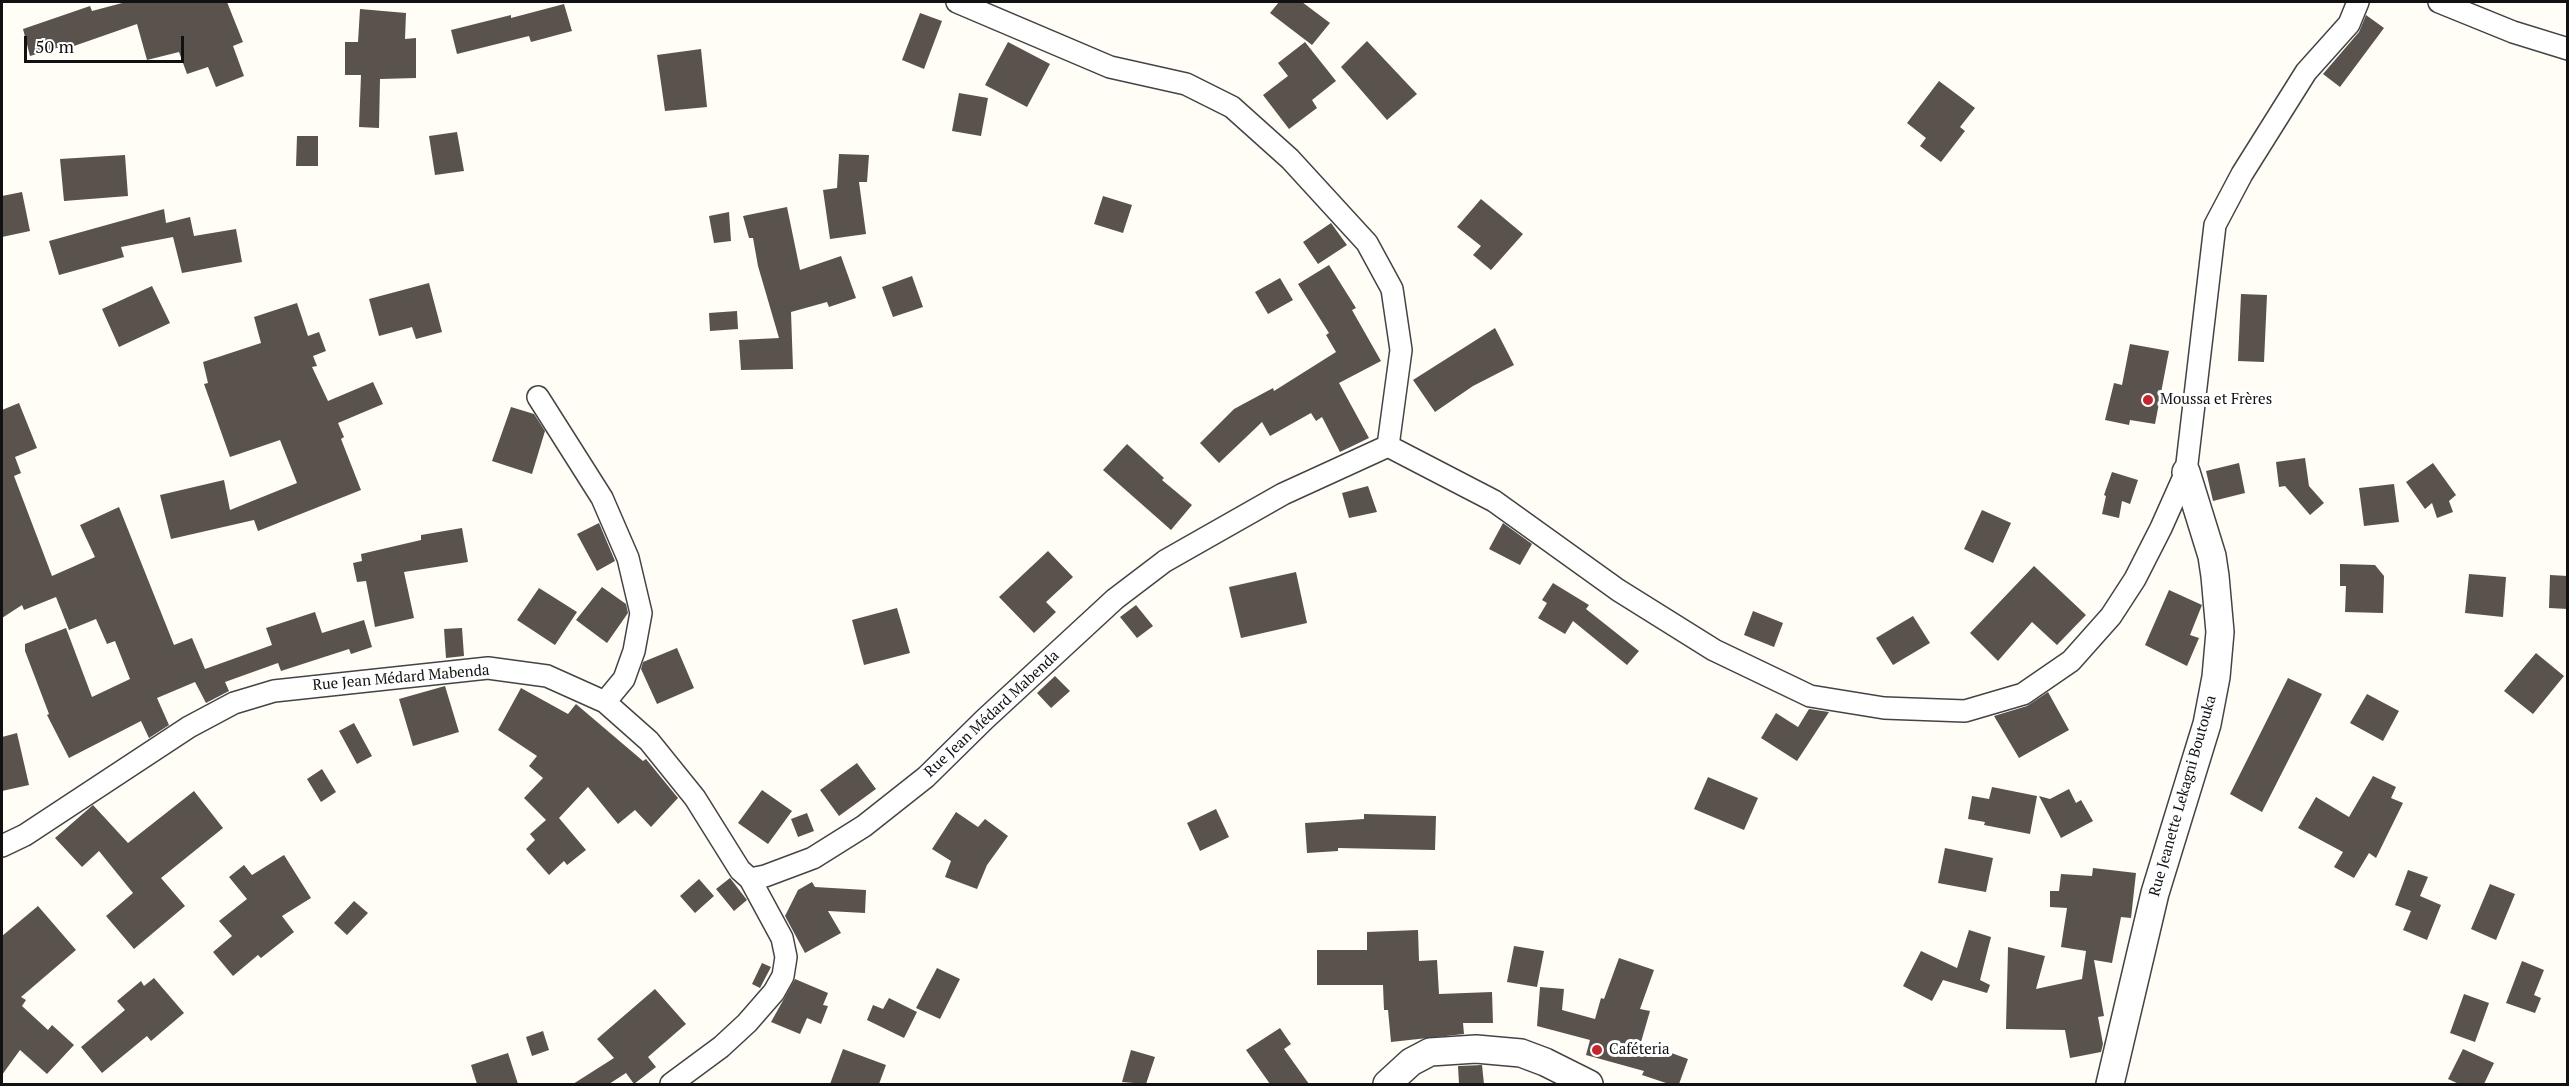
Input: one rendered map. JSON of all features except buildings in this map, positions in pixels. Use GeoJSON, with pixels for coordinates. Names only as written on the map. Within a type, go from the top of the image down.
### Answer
{"type":"FeatureCollection","features":[{"type":"Feature","properties":{"kind":"street"},"geometry":{"type":"LineString","coordinates":[[957,2],[1110,67],[1186,84],[1232,106],[1290,159],[1367,243],[1392,289],[1401,350],[1388,446],[1494,501],[1618,590],[1713,650],[1810,696],[1884,708],[1965,711],[2023,694],[2071,661],[2111,616],[2135,579],[2186,472],[2215,225],[2242,174],[2306,72],[2349,24],[2358,2]]}},
{"type":"Feature","properties":{"kind":"street"},"geometry":{"type":"LineString","coordinates":[[2439,2],[2513,32],[2568,48]]}},
{"type":"Feature","properties":{"kind":"street"},"geometry":{"type":"LineString","coordinates":[[538,398],[602,498],[628,558],[641,613],[634,651],[624,679],[605,702]]}},
{"type":"Feature","properties":{"kind":"street","name":"Rue Jean Médard Mabenda"},"geometry":{"type":"LineString","coordinates":[[2,846],[26,835],[189,727],[234,703],[274,691],[488,668],[547,676],[605,702],[649,741],[695,798],[740,870],[750,879],[765,876],[813,858],[864,826],[926,777],[984,719],[1115,599],[1165,561],[1283,494],[1388,446]]}},
{"type":"Feature","properties":{"kind":"street","name":"Rue Jeanette Lekagni Boutouka"},"geometry":{"type":"LineString","coordinates":[[2110,1084],[2155,893],[2207,724],[2216,677],[2220,632],[2215,576],[2212,556],[2186,472]]}},
{"type":"Feature","properties":{"kind":"street"},"geometry":{"type":"LineString","coordinates":[[671,1084],[721,1047],[747,1023],[774,992],[783,976],[786,957],[782,938],[750,879]]}},
{"type":"Feature","properties":{"kind":"street"},"geometry":{"type":"LineString","coordinates":[[1387,1084],[1411,1062],[1430,1052],[1476,1048],[1521,1053],[1589,1084]]}},
{"type":"Feature","properties":{"kind":"place","name":"Moussa et Frères"},"geometry":{"type":"Point","coordinates":[2148,400]}},
{"type":"Feature","properties":{"kind":"place","name":"Caféteria"},"geometry":{"type":"Point","coordinates":[1597,1050]}}]}
